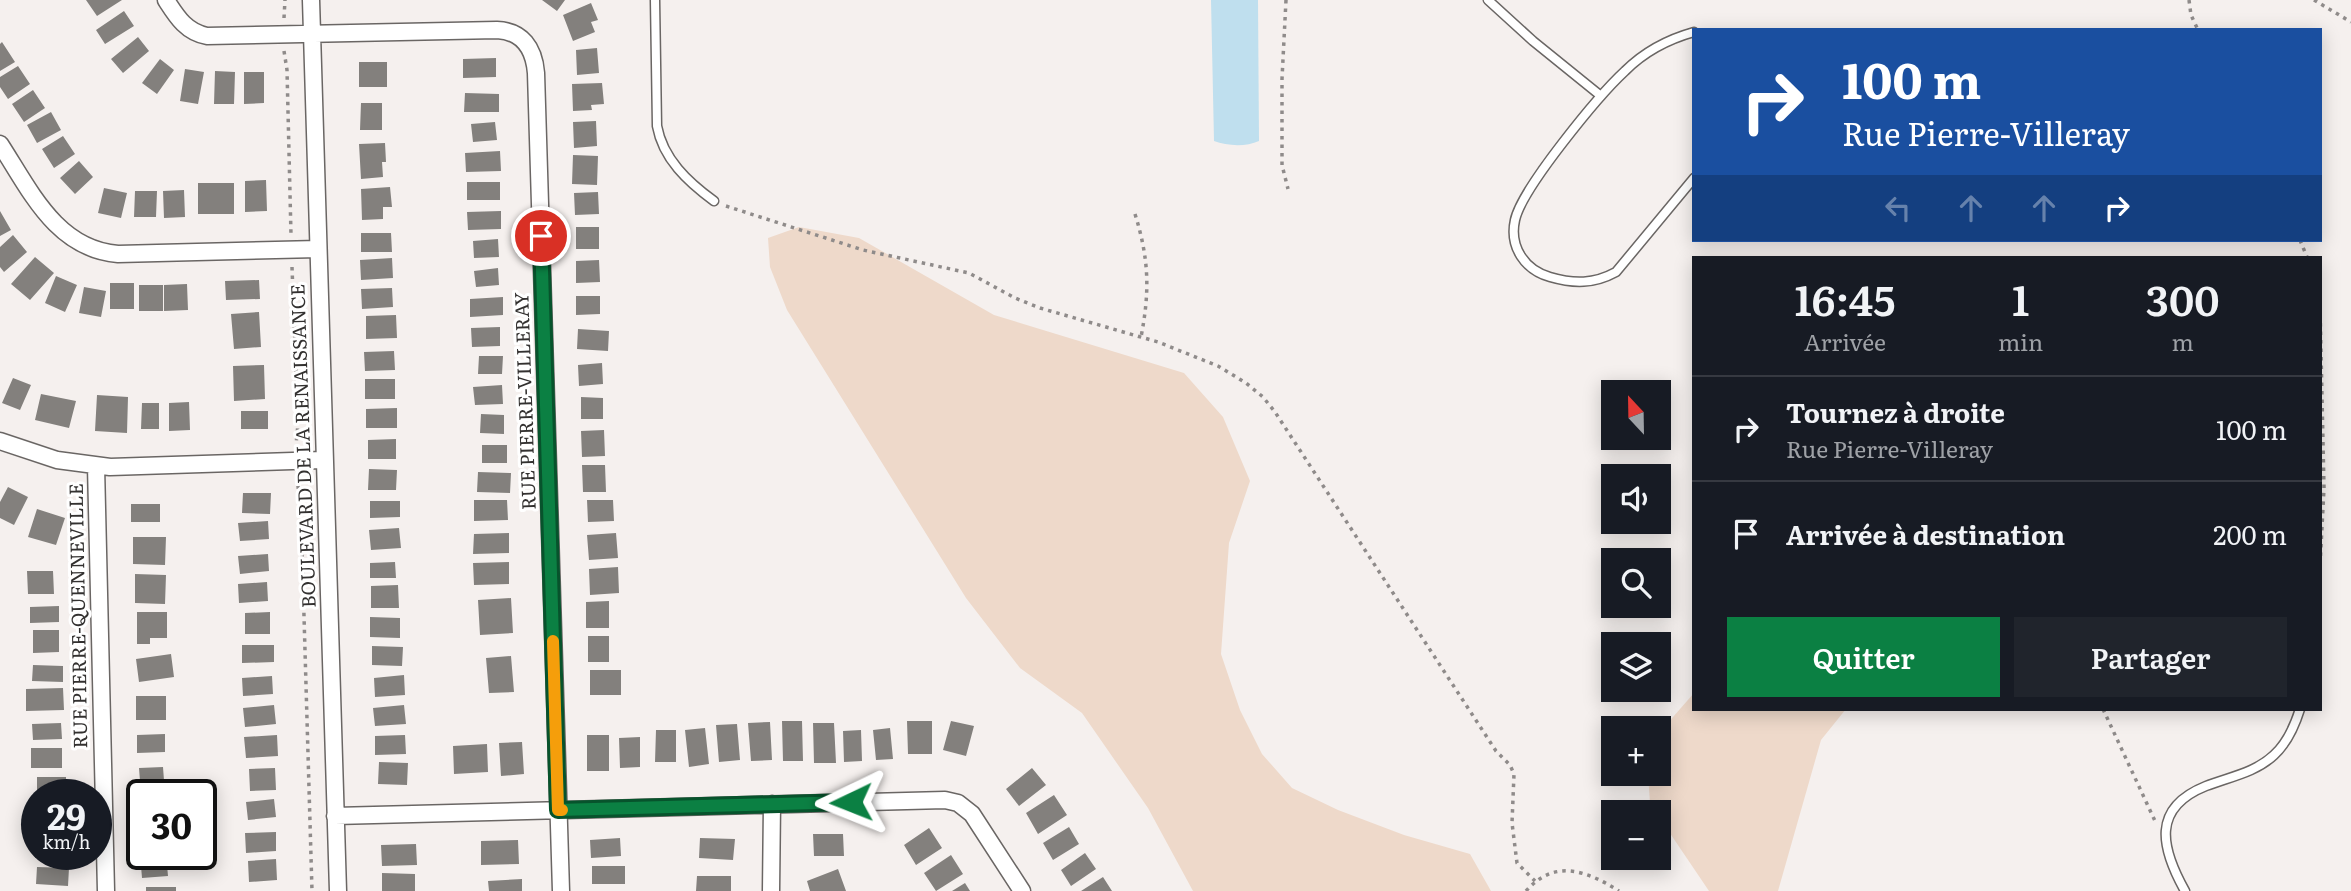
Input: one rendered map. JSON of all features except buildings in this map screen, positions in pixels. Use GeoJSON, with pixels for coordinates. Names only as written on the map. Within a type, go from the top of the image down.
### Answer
{"type":"FeatureCollection","features":[{"type":"Feature","properties":{"kind":"street","name":"RUE PIERRE-VILLERAY"},"geometry":{"type":"LineString","coordinates":[[166,0],[184,25],[200,35],[213,37],[505,30],[523,40],[534,57],[561,891]]}},
{"type":"Feature","properties":{"kind":"street","name":"BOULEVARD DE LA RENAISSANCE"},"geometry":{"type":"LineString","coordinates":[[311,0],[338,891]]}},
{"type":"Feature","properties":{"kind":"street"},"geometry":{"type":"LineString","coordinates":[[0,144],[56,226],[76,242],[97,250],[118,254],[318,249]]}},
{"type":"Feature","properties":{"kind":"street"},"geometry":{"type":"LineString","coordinates":[[0,441],[57,460],[96,466],[323,460]]}},
{"type":"Feature","properties":{"kind":"street","name":"RUE PIERRE-QUENNEVILLE"},"geometry":{"type":"LineString","coordinates":[[96,466],[106,891]]}},
{"type":"Feature","properties":{"kind":"street"},"geometry":{"type":"LineString","coordinates":[[335,816],[930,800],[958,803],[972,814],[1022,891]]}},
{"type":"Feature","properties":{"kind":"street"},"geometry":{"type":"LineString","coordinates":[[771,891],[772,804]]}},
{"type":"Feature","properties":{"kind":"lane"},"geometry":{"type":"LineString","coordinates":[[655,0],[657,126],[660,140],[681,172],[714,201]]}},
{"type":"Feature","properties":{"kind":"lane"},"geometry":{"type":"LineString","coordinates":[[1488,0],[1532,41],[1601,96]]}},
{"type":"Feature","properties":{"kind":"lane"},"geometry":{"type":"LineString","coordinates":[[1692,33],[1652,50],[1626,70],[1601,96],[1534,183],[1515,220],[1514,241],[1520,257],[1532,270],[1564,281],[1586,283],[1602,280],[1616,272],[1692,180]]}},
{"type":"Feature","properties":{"kind":"lane"},"geometry":{"type":"LineString","coordinates":[[2185,891],[2170,857],[2164,830],[2169,813],[2187,794],[2258,767],[2274,755],[2287,739],[2300,711]]}},
{"type":"Feature","properties":{"kind":"path"},"geometry":{"type":"LineString","coordinates":[[284,12],[285,0]]}},
{"type":"Feature","properties":{"kind":"path"},"geometry":{"type":"LineString","coordinates":[[1286,0],[1282,165],[1288,189]]}},
{"type":"Feature","properties":{"kind":"path"},"geometry":{"type":"LineString","coordinates":[[2189,0],[2191,15],[2197,28]]}},
{"type":"Feature","properties":{"kind":"path"},"geometry":{"type":"LineString","coordinates":[[2314,0],[2351,22]]}},
{"type":"Feature","properties":{"kind":"path"},"geometry":{"type":"LineString","coordinates":[[284,57],[287,70],[291,226]]}},
{"type":"Feature","properties":{"kind":"path"},"geometry":{"type":"LineString","coordinates":[[714,201],[863,250],[969,273],[1040,308],[1141,337],[1219,366],[1254,390],[1275,412],[1481,729],[1496,751],[1510,765],[1515,783],[1512,823],[1515,854],[1517,863],[1535,881]]}},
{"type":"Feature","properties":{"kind":"path"},"geometry":{"type":"LineString","coordinates":[[1135,214],[1148,269],[1148,304],[1141,337]]}},
{"type":"Feature","properties":{"kind":"path","name":"BOULEVARD DE LA RENAISSANCE"},"geometry":{"type":"LineString","coordinates":[[292,272],[298,424],[296,436]]}},
{"type":"Feature","properties":{"kind":"path"},"geometry":{"type":"LineString","coordinates":[[2322,397],[2322,527]]}},
{"type":"Feature","properties":{"kind":"path","name":"BOULEVARD DE LA RENAISSANCE"},"geometry":{"type":"LineString","coordinates":[[298,485],[312,891]]}},
{"type":"Feature","properties":{"kind":"path"},"geometry":{"type":"LineString","coordinates":[[2104,711],[2150,812],[2164,830]]}},
{"type":"Feature","properties":{"kind":"path"},"geometry":{"type":"LineString","coordinates":[[1526,891],[1535,881],[1558,871],[1570,870],[1587,873],[1619,891]]}},
{"type":"Feature","properties":{"kind":"shaded area"},"geometry":{"type":"Polygon","coordinates":[[[799,227],[859,238],[994,315],[1184,373],[1223,417],[1250,481],[1229,543],[1221,654],[1240,710],[1262,754],[1292,788],[1338,810],[1404,835],[1470,854],[1491,891],[1193,891],[1148,808],[1082,713],[1020,668],[966,598],[787,310],[770,267],[768,238],[799,227]]]}},
{"type":"Feature","properties":{"kind":"shaded area"},"geometry":{"type":"Polygon","coordinates":[[[1692,695],[1692,711],[1844,711],[1821,740],[1778,891],[1709,891],[1671,835],[1671,800],[1650,800],[1649,786],[1671,786],[1671,719],[1692,695]]]}},
{"type":"Feature","properties":{"kind":"water"},"geometry":{"type":"Polygon","coordinates":[[[1211,0],[1258,0],[1259,141],[1254,143],[1236,145],[1214,141],[1211,0]]]}},
{"type":"Feature","properties":{"kind":"slow traffic"},"geometry":{"type":"LineString","coordinates":[[553,641],[558,810],[562,810]]}},
{"type":"Feature","properties":{"kind":"route"},"geometry":{"type":"LineString","coordinates":[[541,236],[558,810],[851,802]]}}]}
